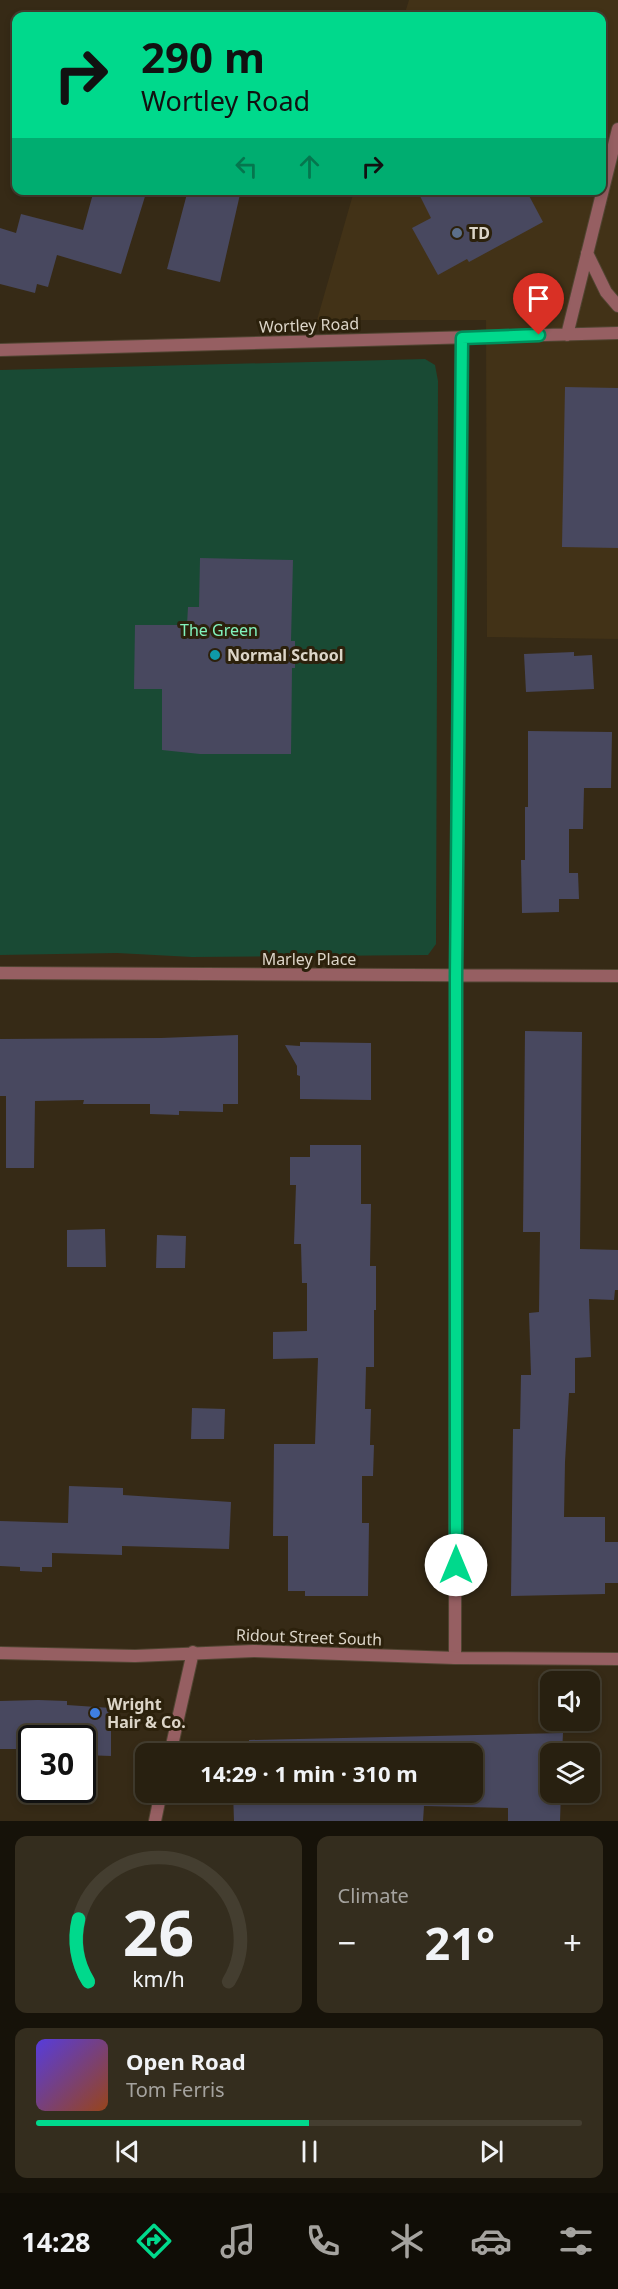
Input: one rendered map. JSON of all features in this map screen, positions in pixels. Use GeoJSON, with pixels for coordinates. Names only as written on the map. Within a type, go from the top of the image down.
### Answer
{"type":"FeatureCollection","features":[{"type":"Feature","properties":{"kind":"street"},"geometry":{"type":"LineString","coordinates":[[606,177],[618,129]]}},
{"type":"Feature","properties":{"kind":"street"},"geometry":{"type":"LineString","coordinates":[[567,335],[602,195]]}},
{"type":"Feature","properties":{"kind":"street"},"geometry":{"type":"LineString","coordinates":[[587,253],[606,292],[618,306]]}},
{"type":"Feature","properties":{"kind":"street","name":"Wortley Road"},"geometry":{"type":"LineString","coordinates":[[0,350],[618,333]]}},
{"type":"Feature","properties":{"kind":"street"},"geometry":{"type":"LineString","coordinates":[[456,1658],[456,977],[462,338]]}},
{"type":"Feature","properties":{"kind":"street","name":"Marley Place"},"geometry":{"type":"LineString","coordinates":[[0,973],[618,976]]}},
{"type":"Feature","properties":{"kind":"street","name":"Ridout Street South"},"geometry":{"type":"LineString","coordinates":[[0,1653],[135,1656],[254,1651],[456,1658],[618,1659]]}},
{"type":"Feature","properties":{"kind":"street"},"geometry":{"type":"LineString","coordinates":[[172,1743],[193,1652]]}},
{"type":"Feature","properties":{"kind":"street"},"geometry":{"type":"LineString","coordinates":[[155,1821],[159,1803]]}},
{"type":"Feature","properties":{"kind":"shaded area"},"geometry":{"type":"Polygon","coordinates":[[[409,0],[618,0],[618,639],[487,637],[486,320],[317,320],[353,195],[606,195],[606,12],[405,12],[409,0]]]}},
{"type":"Feature","properties":{"kind":"green space","name":"The Green"},"geometry":{"type":"Polygon","coordinates":[[[425,359],[435,365],[438,381],[436,944],[428,955],[192,957],[117,953],[0,955],[0,370],[425,359]]]}},
{"type":"Feature","properties":{"kind":"building"},"geometry":{"type":"Polygon","coordinates":[[[93,195],[145,195],[121,274],[57,255],[48,287],[37,284],[35,293],[0,284],[0,228],[16,233],[21,214],[83,230],[93,195]]]}},
{"type":"Feature","properties":{"kind":"building"},"geometry":{"type":"Polygon","coordinates":[[[187,195],[240,195],[220,282],[167,269],[187,195]]]}},
{"type":"Feature","properties":{"kind":"building","name":"TD"},"geometry":{"type":"Polygon","coordinates":[[[420,195],[529,195],[543,222],[469,262],[467,259],[438,275],[412,228],[431,218],[420,195]]]}},
{"type":"Feature","properties":{"kind":"building"},"geometry":{"type":"Polygon","coordinates":[[[565,387],[618,388],[618,548],[562,547],[565,387]]]}},
{"type":"Feature","properties":{"kind":"building","name":"Normal School"},"geometry":{"type":"Polygon","coordinates":[[[200,558],[293,560],[291,641],[295,641],[295,668],[292,668],[291,754],[200,754],[162,750],[162,689],[134,689],[135,625],[187,625],[188,607],[199,607],[200,558]]]}},
{"type":"Feature","properties":{"kind":"building"},"geometry":{"type":"Polygon","coordinates":[[[574,652],[574,656],[592,655],[594,689],[526,692],[524,654],[574,652]]]}},
{"type":"Feature","properties":{"kind":"building"},"geometry":{"type":"Polygon","coordinates":[[[528,731],[612,732],[611,788],[584,788],[583,829],[569,829],[569,873],[578,873],[579,899],[559,899],[559,912],[522,913],[521,860],[525,860],[525,807],[528,807],[528,731]]]}},
{"type":"Feature","properties":{"kind":"building"},"geometry":{"type":"Polygon","coordinates":[[[525,1031],[582,1032],[580,1249],[618,1250],[618,1290],[615,1290],[614,1300],[589,1299],[591,1357],[575,1358],[575,1393],[569,1393],[565,1462],[564,1517],[605,1517],[605,1542],[618,1542],[618,1583],[605,1583],[605,1594],[511,1596],[513,1429],[520,1429],[521,1375],[531,1375],[529,1313],[539,1312],[540,1232],[523,1232],[525,1031]]]}},
{"type":"Feature","properties":{"kind":"building"},"geometry":{"type":"Polygon","coordinates":[[[238,1035],[238,1104],[223,1104],[223,1112],[179,1111],[179,1115],[150,1114],[150,1104],[83,1104],[84,1100],[35,1101],[34,1168],[6,1168],[6,1096],[0,1096],[0,1039],[238,1035]]]}},
{"type":"Feature","properties":{"kind":"building"},"geometry":{"type":"Polygon","coordinates":[[[300,1042],[371,1043],[371,1100],[300,1099],[300,1076],[297,1075],[297,1066],[285,1045],[300,1046],[300,1042]]]}},
{"type":"Feature","properties":{"kind":"building"},"geometry":{"type":"Polygon","coordinates":[[[310,1145],[361,1145],[361,1204],[371,1204],[370,1266],[376,1266],[376,1310],[374,1310],[374,1367],[366,1367],[365,1409],[371,1409],[370,1445],[374,1445],[373,1476],[362,1476],[362,1523],[369,1523],[368,1596],[305,1596],[305,1591],[288,1591],[288,1536],[273,1536],[274,1444],[315,1444],[318,1358],[273,1359],[273,1332],[307,1331],[307,1283],[302,1283],[301,1244],[294,1244],[296,1185],[290,1185],[290,1157],[310,1157],[310,1145]]]}},
{"type":"Feature","properties":{"kind":"building"},"geometry":{"type":"Polygon","coordinates":[[[105,1229],[106,1267],[67,1267],[67,1230],[105,1229]]]}},
{"type":"Feature","properties":{"kind":"building"},"geometry":{"type":"Polygon","coordinates":[[[157,1235],[186,1236],[185,1268],[156,1268],[157,1235]]]}},
{"type":"Feature","properties":{"kind":"building"},"geometry":{"type":"Polygon","coordinates":[[[192,1408],[225,1409],[224,1439],[191,1439],[192,1408]]]}},
{"type":"Feature","properties":{"kind":"building"},"geometry":{"type":"Polygon","coordinates":[[[69,1486],[123,1488],[123,1495],[231,1502],[229,1549],[122,1546],[122,1555],[52,1553],[52,1567],[42,1567],[42,1572],[20,1571],[20,1567],[0,1566],[0,1521],[68,1523],[69,1486]]]}},
{"type":"Feature","properties":{"kind":"building"},"geometry":{"type":"Polygon","coordinates":[[[0,1701],[67,1701],[67,1705],[111,1708],[111,1756],[96,1755],[96,1725],[18,1725],[18,1749],[0,1749],[0,1701]]]}},
{"type":"Feature","properties":{"kind":"building"},"geometry":{"type":"Polygon","coordinates":[[[563,1733],[563,1743],[540,1743],[540,1803],[561,1803],[560,1821],[508,1821],[508,1808],[424,1806],[423,1821],[234,1821],[233,1803],[483,1803],[483,1743],[249,1743],[249,1740],[563,1733]]]}},
{"type":"Feature","properties":{"kind":"place","name":"TD"},"geometry":{"type":"Point","coordinates":[457,233]}},
{"type":"Feature","properties":{"kind":"place","name":"Normal School"},"geometry":{"type":"Point","coordinates":[215,655]}},
{"type":"Feature","properties":{"kind":"place","name":"Wright Hair & Co."},"geometry":{"type":"Point","coordinates":[95,1713]}},
{"type":"Feature","properties":{"kind":"route"},"geometry":{"type":"LineString","coordinates":[[456,1565],[456,977],[462,338],[539,335]]}}]}
